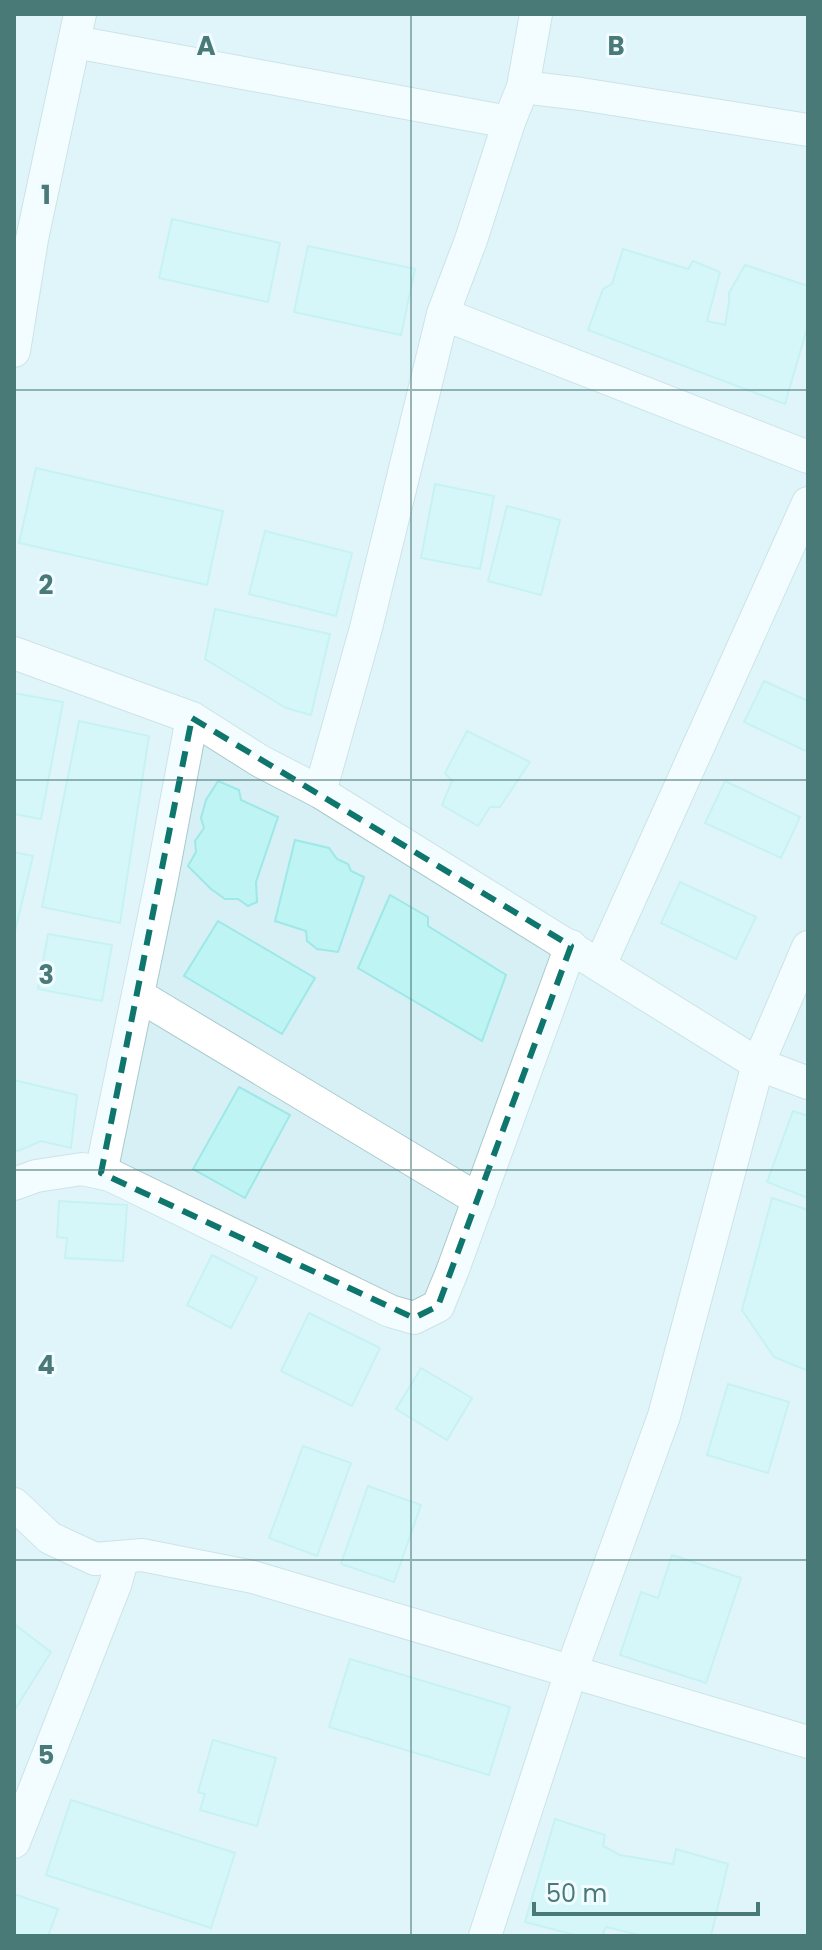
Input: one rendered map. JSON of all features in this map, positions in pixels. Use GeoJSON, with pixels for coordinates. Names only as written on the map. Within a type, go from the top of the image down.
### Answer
{"type":"FeatureCollection","features":[{"type":"Feature","properties":{"kind":"street"},"geometry":{"type":"LineString","coordinates":[[320,792],[366,628],[443,314],[523,87],[536,14]]}},
{"type":"Feature","properties":{"kind":"street"},"geometry":{"type":"LineString","coordinates":[[14,351],[23,239],[77,28],[509,122]]}},
{"type":"Feature","properties":{"kind":"street"},"geometry":{"type":"LineString","coordinates":[[523,87],[808,130]]}},
{"type":"Feature","properties":{"kind":"street"},"geometry":{"type":"LineString","coordinates":[[443,314],[808,457]]}},
{"type":"Feature","properties":{"kind":"street"},"geometry":{"type":"LineString","coordinates":[[600,965],[808,503]]}},
{"type":"Feature","properties":{"kind":"street"},"geometry":{"type":"LineString","coordinates":[[14,653],[192,718],[260,761],[320,792],[758,1064],[808,1083]]}},
{"type":"Feature","properties":{"kind":"street"},"geometry":{"type":"LineString","coordinates":[[101,1173],[192,718]]}},
{"type":"Feature","properties":{"kind":"street"},"geometry":{"type":"LineString","coordinates":[[14,1184],[36,1176],[82,1169],[110,1175],[390,1311],[414,1318],[438,1306],[571,946]]}},
{"type":"Feature","properties":{"kind":"street"},"geometry":{"type":"LineString","coordinates":[[485,1936],[571,1672],[664,1416],[758,1064],[808,947]]}},
{"type":"Feature","properties":{"kind":"street"},"geometry":{"type":"LineString","coordinates":[[138,995],[479,1200]]}},
{"type":"Feature","properties":{"kind":"street"},"geometry":{"type":"LineString","coordinates":[[14,1504],[50,1538],[95,1559],[142,1555],[253,1577],[808,1742]]}},
{"type":"Feature","properties":{"kind":"street"},"geometry":{"type":"LineString","coordinates":[[14,1842],[115,1585],[123,1557]]}},
{"type":"Feature","properties":{"kind":"highlighted area"},"geometry":{"type":"Polygon","coordinates":[[[192,718],[571,946],[438,1306],[414,1318],[101,1173],[192,718]]]}},
{"type":"Feature","properties":{"kind":"shaded area"},"geometry":{"type":"Polygon","coordinates":[[[14,14],[808,14],[808,1936],[14,1936],[14,14]]]}},
{"type":"Feature","properties":{"kind":"building"},"geometry":{"type":"Polygon","coordinates":[[[172,219],[280,243],[268,302],[159,278],[172,219]]]}},
{"type":"Feature","properties":{"kind":"building"},"geometry":{"type":"Polygon","coordinates":[[[308,246],[415,269],[401,335],[294,312],[308,246]]]}},
{"type":"Feature","properties":{"kind":"building"},"geometry":{"type":"Polygon","coordinates":[[[623,249],[688,269],[693,261],[720,272],[707,321],[725,325],[729,293],[745,265],[808,286],[808,325],[785,404],[588,330],[603,289],[612,284],[623,249]]]}},
{"type":"Feature","properties":{"kind":"building"},"geometry":{"type":"Polygon","coordinates":[[[36,468],[223,511],[207,585],[19,543],[36,468]]]}},
{"type":"Feature","properties":{"kind":"building"},"geometry":{"type":"Polygon","coordinates":[[[435,484],[494,496],[480,569],[421,558],[435,484]]]}},
{"type":"Feature","properties":{"kind":"building"},"geometry":{"type":"Polygon","coordinates":[[[507,506],[560,520],[541,595],[488,581],[507,506]]]}},
{"type":"Feature","properties":{"kind":"building"},"geometry":{"type":"Polygon","coordinates":[[[265,531],[352,553],[336,616],[249,594],[265,531]]]}},
{"type":"Feature","properties":{"kind":"building"},"geometry":{"type":"Polygon","coordinates":[[[215,609],[330,634],[311,715],[286,708],[205,659],[215,609]]]}},
{"type":"Feature","properties":{"kind":"building"},"geometry":{"type":"Polygon","coordinates":[[[764,681],[808,701],[808,752],[744,722],[764,681]]]}},
{"type":"Feature","properties":{"kind":"building"},"geometry":{"type":"Polygon","coordinates":[[[14,693],[63,702],[41,819],[14,814],[14,693]]]}},
{"type":"Feature","properties":{"kind":"building"},"geometry":{"type":"Polygon","coordinates":[[[79,721],[149,736],[120,923],[42,907],[79,721]]]}},
{"type":"Feature","properties":{"kind":"building"},"geometry":{"type":"Polygon","coordinates":[[[467,731],[530,762],[500,807],[490,807],[478,826],[442,805],[452,781],[445,773],[467,731]]]}},
{"type":"Feature","properties":{"kind":"building"},"geometry":{"type":"Polygon","coordinates":[[[218,781],[239,790],[241,800],[278,817],[256,882],[257,902],[248,906],[238,899],[225,899],[188,866],[196,852],[195,841],[204,828],[201,818],[206,800],[218,781]]]}},
{"type":"Feature","properties":{"kind":"building"},"geometry":{"type":"Polygon","coordinates":[[[725,781],[800,817],[781,858],[705,823],[725,781]]]}},
{"type":"Feature","properties":{"kind":"building"},"geometry":{"type":"Polygon","coordinates":[[[295,840],[329,848],[337,859],[348,864],[351,871],[364,877],[338,952],[317,949],[307,941],[306,931],[275,921],[295,840]]]}},
{"type":"Feature","properties":{"kind":"building"},"geometry":{"type":"Polygon","coordinates":[[[14,852],[33,856],[14,936],[14,852]]]}},
{"type":"Feature","properties":{"kind":"building"},"geometry":{"type":"Polygon","coordinates":[[[680,882],[756,917],[736,959],[661,923],[680,882]]]}},
{"type":"Feature","properties":{"kind":"building"},"geometry":{"type":"Polygon","coordinates":[[[390,895],[428,917],[428,926],[506,975],[482,1041],[358,968],[390,895]]]}},
{"type":"Feature","properties":{"kind":"building"},"geometry":{"type":"Polygon","coordinates":[[[218,921],[315,978],[282,1034],[184,976],[218,921]]]}},
{"type":"Feature","properties":{"kind":"building"},"geometry":{"type":"Polygon","coordinates":[[[48,934],[112,945],[102,1001],[38,989],[48,934]]]}},
{"type":"Feature","properties":{"kind":"building"},"geometry":{"type":"Polygon","coordinates":[[[14,1080],[77,1095],[71,1148],[41,1141],[14,1150],[14,1080]]]}},
{"type":"Feature","properties":{"kind":"building"},"geometry":{"type":"Polygon","coordinates":[[[239,1087],[290,1115],[245,1198],[193,1169],[239,1087]]]}},
{"type":"Feature","properties":{"kind":"building"},"geometry":{"type":"Polygon","coordinates":[[[793,1111],[808,1116],[808,1198],[767,1182],[793,1111]]]}},
{"type":"Feature","properties":{"kind":"building"},"geometry":{"type":"Polygon","coordinates":[[[772,1198],[808,1210],[808,1371],[774,1357],[742,1310],[772,1198]]]}},
{"type":"Feature","properties":{"kind":"building"},"geometry":{"type":"Polygon","coordinates":[[[59,1201],[127,1205],[123,1261],[65,1258],[67,1238],[57,1237],[59,1201]]]}},
{"type":"Feature","properties":{"kind":"building"},"geometry":{"type":"Polygon","coordinates":[[[212,1255],[257,1278],[231,1328],[187,1305],[212,1255]]]}},
{"type":"Feature","properties":{"kind":"building"},"geometry":{"type":"Polygon","coordinates":[[[309,1313],[380,1348],[352,1406],[281,1371],[309,1313]]]}},
{"type":"Feature","properties":{"kind":"building"},"geometry":{"type":"Polygon","coordinates":[[[421,1368],[472,1398],[447,1440],[396,1409],[421,1368]]]}},
{"type":"Feature","properties":{"kind":"building"},"geometry":{"type":"Polygon","coordinates":[[[728,1384],[789,1402],[768,1473],[707,1455],[728,1384]]]}},
{"type":"Feature","properties":{"kind":"building"},"geometry":{"type":"Polygon","coordinates":[[[303,1446],[351,1463],[317,1556],[269,1538],[303,1446]]]}},
{"type":"Feature","properties":{"kind":"building"},"geometry":{"type":"Polygon","coordinates":[[[368,1486],[421,1505],[394,1582],[341,1564],[368,1486]]]}},
{"type":"Feature","properties":{"kind":"building"},"geometry":{"type":"Polygon","coordinates":[[[672,1555],[741,1578],[706,1683],[620,1655],[641,1592],[658,1598],[672,1555]]]}},
{"type":"Feature","properties":{"kind":"building"},"geometry":{"type":"Polygon","coordinates":[[[14,1624],[51,1652],[14,1711],[14,1624]]]}},
{"type":"Feature","properties":{"kind":"building"},"geometry":{"type":"Polygon","coordinates":[[[350,1659],[510,1707],[489,1775],[329,1727],[350,1659]]]}},
{"type":"Feature","properties":{"kind":"building"},"geometry":{"type":"Polygon","coordinates":[[[213,1740],[276,1758],[257,1826],[200,1810],[205,1794],[198,1792],[213,1740]]]}},
{"type":"Feature","properties":{"kind":"building"},"geometry":{"type":"Polygon","coordinates":[[[71,1800],[235,1853],[211,1928],[46,1875],[71,1800]]]}},
{"type":"Feature","properties":{"kind":"building"},"geometry":{"type":"Polygon","coordinates":[[[555,1819],[605,1835],[603,1846],[620,1855],[673,1864],[676,1849],[728,1864],[711,1936],[643,1936],[606,1927],[602,1936],[579,1936],[525,1922],[555,1819]]]}},
{"type":"Feature","properties":{"kind":"building"},"geometry":{"type":"Polygon","coordinates":[[[14,1894],[58,1909],[48,1936],[14,1936],[14,1894]]]}}]}
